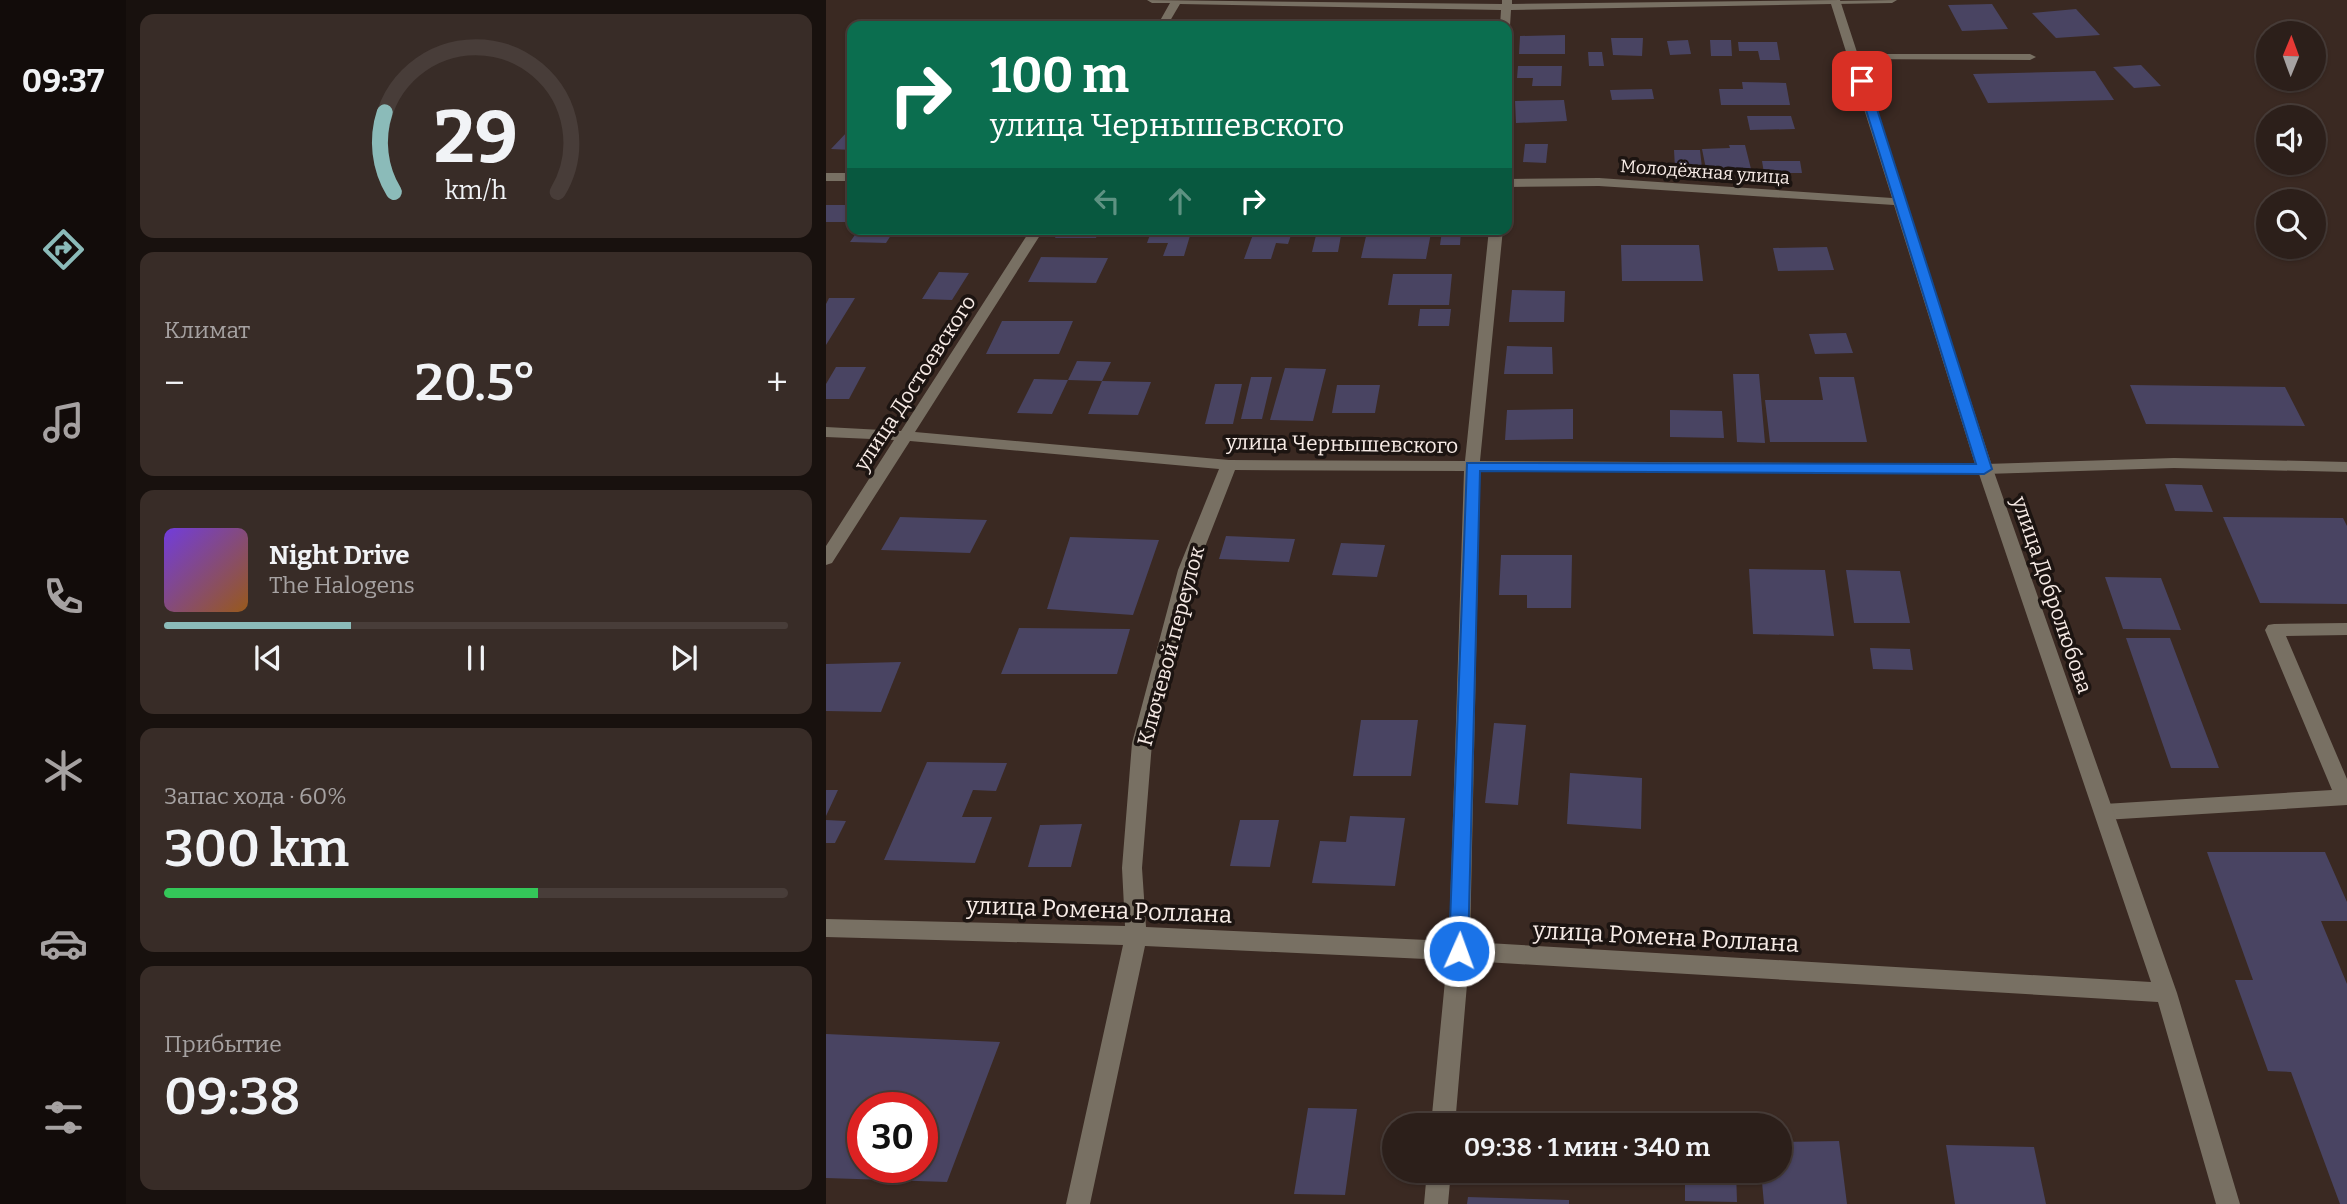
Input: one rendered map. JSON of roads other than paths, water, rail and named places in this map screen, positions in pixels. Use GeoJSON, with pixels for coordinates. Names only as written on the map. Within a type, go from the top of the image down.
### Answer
{"type":"FeatureCollection","features":[{"type":"Feature","properties":{"kind":"street"},"geometry":{"type":"LineString","coordinates":[[1153,0],[1507,3],[1892,0]]}},
{"type":"Feature","properties":{"kind":"street","name":"улица Добролюбова"},"geometry":{"type":"LineString","coordinates":[[1835,0],[1984,469],[2166,993],[2228,1204]]}},
{"type":"Feature","properties":{"kind":"street"},"geometry":{"type":"LineString","coordinates":[[1165,21],[1177,1]]}},
{"type":"Feature","properties":{"kind":"street"},"geometry":{"type":"LineString","coordinates":[[1505,21],[1507,3]]}},
{"type":"Feature","properties":{"kind":"street"},"geometry":{"type":"LineString","coordinates":[[1855,57],[2030,57]]}},
{"type":"Feature","properties":{"kind":"street"},"geometry":{"type":"LineString","coordinates":[[826,177],[847,177]]}},
{"type":"Feature","properties":{"kind":"street","name":"Молодёжная улица"},"geometry":{"type":"LineString","coordinates":[[1512,183],[1599,182],[1901,202]]}},
{"type":"Feature","properties":{"kind":"street","name":"улица Достоевского"},"geometry":{"type":"LineString","coordinates":[[826,559],[1034,235]]}},
{"type":"Feature","properties":{"kind":"street"},"geometry":{"type":"LineString","coordinates":[[1444,1113],[1459,951],[1472,466],[1495,235]]}},
{"type":"Feature","properties":{"kind":"street","name":"улица Чернышевского"},"geometry":{"type":"LineString","coordinates":[[826,432],[907,436],[1229,465],[1984,469],[2174,463],[2347,467]]}},
{"type":"Feature","properties":{"kind":"street","name":"Ключевой переулок"},"geometry":{"type":"LineString","coordinates":[[1078,1204],[1136,936],[1132,867],[1142,743],[1187,570],[1229,465]]}},
{"type":"Feature","properties":{"kind":"street"},"geometry":{"type":"LineString","coordinates":[[2104,812],[2346,797],[2274,630],[2347,629]]}},
{"type":"Feature","properties":{"kind":"street","name":"улица Ромена Роллана"},"geometry":{"type":"LineString","coordinates":[[826,928],[1136,936],[1459,951],[2166,993]]}},
{"type":"Feature","properties":{"kind":"street"},"geometry":{"type":"LineString","coordinates":[[1436,1204],[1437,1183]]}}]}
